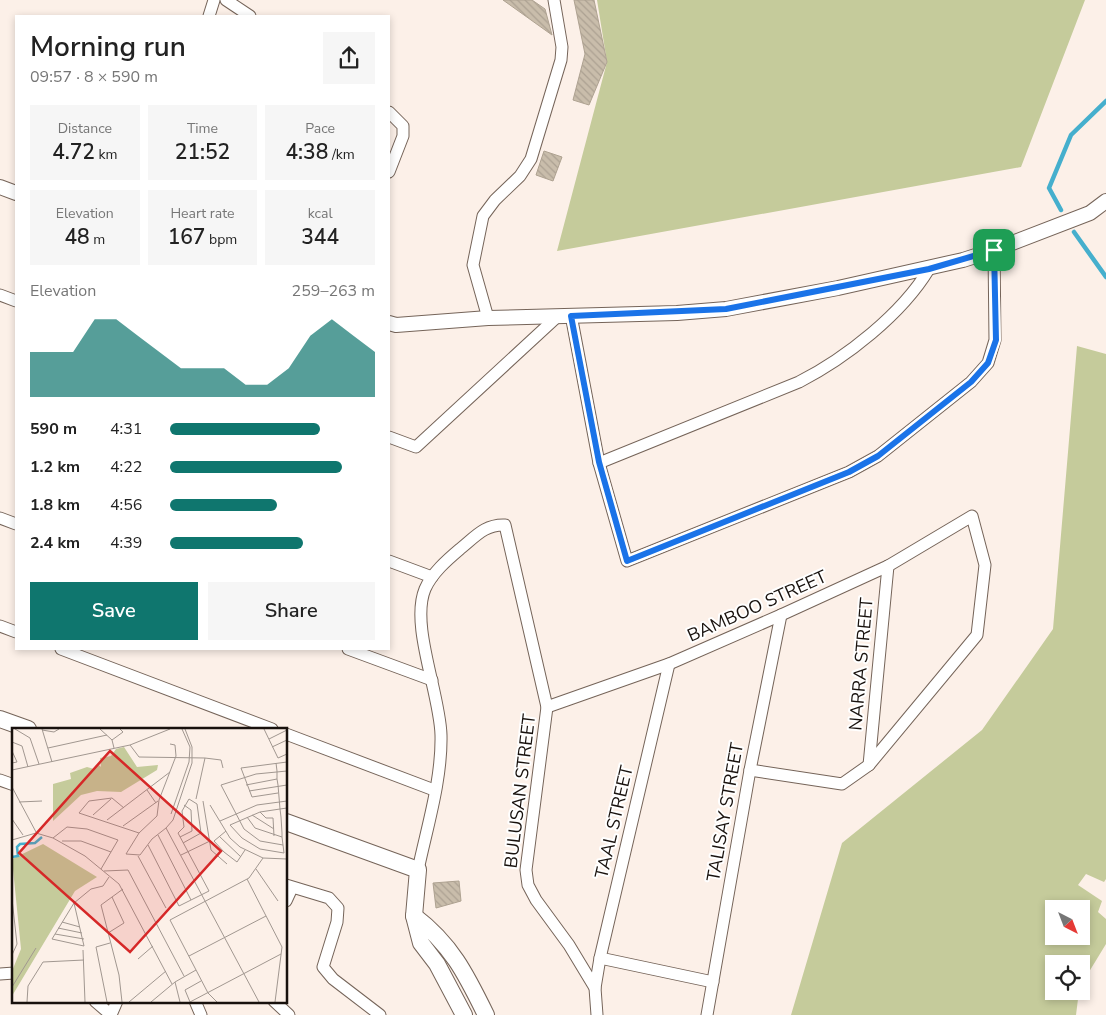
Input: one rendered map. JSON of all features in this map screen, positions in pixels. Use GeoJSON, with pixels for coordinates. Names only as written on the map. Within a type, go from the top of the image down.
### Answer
{"type":"FeatureCollection","features":[{"type":"Feature","properties":{"kind":"main road"},"geometry":{"type":"LineString","coordinates":[[0,719],[25,728]]}},
{"type":"Feature","properties":{"kind":"main road"},"geometry":{"type":"LineString","coordinates":[[288,823],[418,870],[414,916],[420,943],[437,964],[464,1015]]}},
{"type":"Feature","properties":{"kind":"main road"},"geometry":{"type":"LineString","coordinates":[[414,916],[436,932],[453,954],[486,1015]]}},
{"type":"Feature","properties":{"kind":"street"},"geometry":{"type":"LineString","coordinates":[[209,15],[214,0]]}},
{"type":"Feature","properties":{"kind":"street"},"geometry":{"type":"LineString","coordinates":[[226,0],[248,15]]}},
{"type":"Feature","properties":{"kind":"street"},"geometry":{"type":"LineString","coordinates":[[488,318],[473,265],[477,239],[483,216],[495,200],[520,176],[531,159],[561,60],[562,47],[554,0]]}},
{"type":"Feature","properties":{"kind":"street"},"geometry":{"type":"LineString","coordinates":[[390,113],[403,126],[403,131],[390,169]]}},
{"type":"Feature","properties":{"kind":"street"},"geometry":{"type":"LineString","coordinates":[[0,187],[15,193]]}},
{"type":"Feature","properties":{"kind":"street"},"geometry":{"type":"LineString","coordinates":[[390,323],[396,325],[488,318],[726,309],[929,269],[994,250],[1090,213],[1106,201]]}},
{"type":"Feature","properties":{"kind":"street"},"geometry":{"type":"LineString","coordinates":[[565,316],[599,462],[627,561],[849,472],[878,456],[971,382],[988,363],[996,340],[994,250]]}},
{"type":"Feature","properties":{"kind":"street"},"geometry":{"type":"LineString","coordinates":[[599,462],[799,382],[820,371],[901,307],[917,289],[929,269]]}},
{"type":"Feature","properties":{"kind":"street"},"geometry":{"type":"LineString","coordinates":[[0,295],[15,301]]}},
{"type":"Feature","properties":{"kind":"street"},"geometry":{"type":"LineString","coordinates":[[390,437],[416,447],[565,316]]}},
{"type":"Feature","properties":{"kind":"street","name":"BAMBOO STREET"},"geometry":{"type":"LineString","coordinates":[[547,707],[669,664],[781,615],[888,566],[972,516],[985,565],[977,635],[869,765]]}},
{"type":"Feature","properties":{"kind":"street"},"geometry":{"type":"LineString","coordinates":[[0,518],[15,524]]}},
{"type":"Feature","properties":{"kind":"street","name":"BULUSAN STREET"},"geometry":{"type":"LineString","coordinates":[[432,577],[484,529],[494,525],[505,525],[547,707],[526,870],[528,885],[536,900],[569,945],[595,988],[597,1015]]}},
{"type":"Feature","properties":{"kind":"street"},"geometry":{"type":"LineString","coordinates":[[390,561],[432,577],[425,590],[421,606],[421,624],[439,708],[441,736],[434,790],[418,870]]}},
{"type":"Feature","properties":{"kind":"street","name":"NARRA STREET"},"geometry":{"type":"LineString","coordinates":[[869,765],[888,566]]}},
{"type":"Feature","properties":{"kind":"street","name":"TALISAY STREET"},"geometry":{"type":"LineString","coordinates":[[707,1015],[750,770],[781,615]]}},
{"type":"Feature","properties":{"kind":"street"},"geometry":{"type":"LineString","coordinates":[[0,626],[15,632]]}},
{"type":"Feature","properties":{"kind":"street"},"geometry":{"type":"LineString","coordinates":[[64,650],[269,728]]}},
{"type":"Feature","properties":{"kind":"street"},"geometry":{"type":"LineString","coordinates":[[351,650],[432,680]]}},
{"type":"Feature","properties":{"kind":"street","name":"TAAL STREET"},"geometry":{"type":"LineString","coordinates":[[595,988],[600,958],[669,664]]}},
{"type":"Feature","properties":{"kind":"street"},"geometry":{"type":"LineString","coordinates":[[288,735],[434,790]]}},
{"type":"Feature","properties":{"kind":"street"},"geometry":{"type":"LineString","coordinates":[[750,770],[842,784],[869,765]]}},
{"type":"Feature","properties":{"kind":"street"},"geometry":{"type":"LineString","coordinates":[[0,780],[12,784]]}},
{"type":"Feature","properties":{"kind":"street"},"geometry":{"type":"LineString","coordinates":[[289,886],[329,898],[338,908],[337,922],[323,967],[333,978],[380,1015]]}},
{"type":"Feature","properties":{"kind":"street"},"geometry":{"type":"LineString","coordinates":[[600,958],[713,982]]}},
{"type":"Feature","properties":{"kind":"street"},"geometry":{"type":"LineString","coordinates":[[96,1002],[111,1015],[117,1002]]}},
{"type":"Feature","properties":{"kind":"street"},"geometry":{"type":"LineString","coordinates":[[195,1002],[201,1015]]}},
{"type":"Feature","properties":{"kind":"street"},"geometry":{"type":"LineString","coordinates":[[275,1002],[289,1015]]}},
{"type":"Feature","properties":{"kind":"green space"},"geometry":{"type":"Polygon","coordinates":[[[597,0],[1085,0],[1021,167],[557,251],[607,62],[597,0]]]}},
{"type":"Feature","properties":{"kind":"green space"},"geometry":{"type":"Polygon","coordinates":[[[1077,346],[1106,354],[1106,879],[1104,882],[1086,874],[1078,885],[1102,901],[1098,912],[1106,919],[1106,944],[1090,970],[1090,955],[1045,955],[1045,1000],[1078,1000],[1076,1015],[791,1015],[842,843],[982,730],[1053,629],[1077,346]]]}},
{"type":"Feature","properties":{"kind":"building"},"geometry":{"type":"Polygon","coordinates":[[[503,0],[532,0],[545,9],[552,35],[503,0]]]}},
{"type":"Feature","properties":{"kind":"building"},"geometry":{"type":"Polygon","coordinates":[[[574,0],[594,0],[607,62],[589,105],[573,100],[585,54],[574,0]]]}},
{"type":"Feature","properties":{"kind":"building"},"geometry":{"type":"Polygon","coordinates":[[[544,151],[562,157],[553,181],[536,175],[544,151]]]}},
{"type":"Feature","properties":{"kind":"building"},"geometry":{"type":"Polygon","coordinates":[[[459,881],[461,901],[436,908],[433,883],[459,881]]]}},
{"type":"Feature","properties":{"kind":"waterway"},"geometry":{"type":"LineString","coordinates":[[1061,210],[1049,188],[1071,135],[1106,101]]}},
{"type":"Feature","properties":{"kind":"waterway"},"geometry":{"type":"LineString","coordinates":[[1074,232],[1106,277]]}},
{"type":"Feature","properties":{"kind":"route"},"geometry":{"type":"LineString","coordinates":[[994,250],[996,340],[988,363],[971,382],[878,456],[849,472],[627,561],[599,462],[571,316],[726,309],[929,269],[994,250]]}}]}
